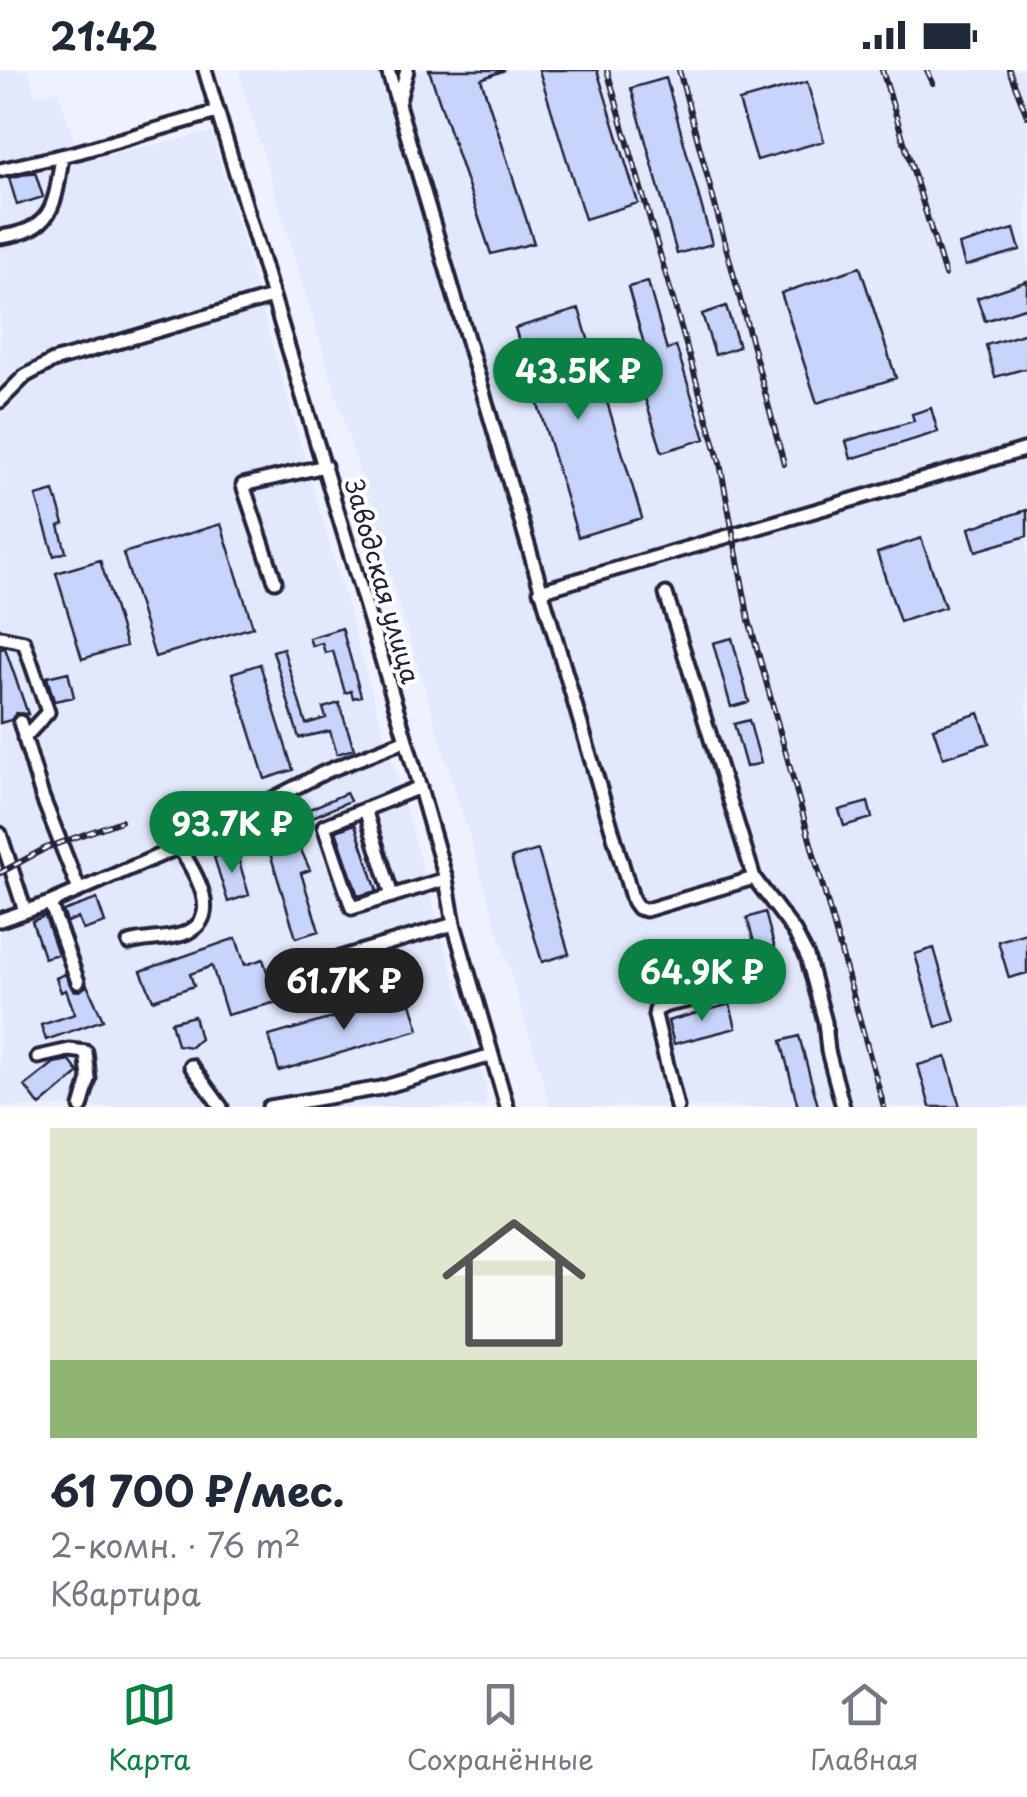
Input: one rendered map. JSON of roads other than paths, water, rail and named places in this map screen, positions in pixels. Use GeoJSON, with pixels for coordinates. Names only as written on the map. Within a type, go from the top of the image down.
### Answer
{"type":"FeatureCollection","features":[{"type":"Feature","properties":{"kind":"street","name":"Заводская улица"},"geometry":{"type":"LineString","coordinates":[[205,70],[420,787],[446,879],[454,924],[507,1107]]}},
{"type":"Feature","properties":{"kind":"street"},"geometry":{"type":"LineString","coordinates":[[388,70],[633,901],[646,910],[754,878]]}},
{"type":"Feature","properties":{"kind":"street"},"geometry":{"type":"LineString","coordinates":[[398,104],[407,70]]}},
{"type":"Feature","properties":{"kind":"street"},"geometry":{"type":"LineString","coordinates":[[0,170],[217,112]]}},
{"type":"Feature","properties":{"kind":"street"},"geometry":{"type":"LineString","coordinates":[[0,237],[28,234],[40,226],[57,188],[62,156]]}},
{"type":"Feature","properties":{"kind":"street"},"geometry":{"type":"LineString","coordinates":[[0,401],[24,376],[53,360],[272,297]]}},
{"type":"Feature","properties":{"kind":"street"},"geometry":{"type":"LineString","coordinates":[[540,591],[1027,449]]}},
{"type":"Feature","properties":{"kind":"street"},"geometry":{"type":"LineString","coordinates":[[275,581],[243,485],[326,466]]}},
{"type":"Feature","properties":{"kind":"street"},"geometry":{"type":"LineString","coordinates":[[666,594],[754,878],[794,931],[807,956],[843,1107]]}},
{"type":"Feature","properties":{"kind":"street"},"geometry":{"type":"LineString","coordinates":[[0,636],[24,642],[48,712],[24,738]]}},
{"type":"Feature","properties":{"kind":"street"},"geometry":{"type":"LineString","coordinates":[[20,722],[42,796],[79,890]]}},
{"type":"Feature","properties":{"kind":"street"},"geometry":{"type":"LineString","coordinates":[[0,920],[179,848],[325,772],[406,740]]}},
{"type":"Feature","properties":{"kind":"street"},"geometry":{"type":"LineString","coordinates":[[420,787],[324,826],[352,908],[446,879]]}},
{"type":"Feature","properties":{"kind":"street"},"geometry":{"type":"LineString","coordinates":[[365,809],[392,896]]}},
{"type":"Feature","properties":{"kind":"street"},"geometry":{"type":"LineString","coordinates":[[0,834],[25,911]]}},
{"type":"Feature","properties":{"kind":"street"},"geometry":{"type":"LineString","coordinates":[[129,943],[187,933],[201,919],[204,897],[198,877],[179,848]]}},
{"type":"Feature","properties":{"kind":"street"},"geometry":{"type":"LineString","coordinates":[[50,903],[78,982]]}},
{"type":"Feature","properties":{"kind":"street"},"geometry":{"type":"LineString","coordinates":[[278,976],[454,924]]}},
{"type":"Feature","properties":{"kind":"street"},"geometry":{"type":"LineString","coordinates":[[677,1107],[656,1010],[727,992]]}},
{"type":"Feature","properties":{"kind":"street"},"geometry":{"type":"LineString","coordinates":[[38,1056],[70,1050],[86,1052],[89,1079],[81,1107]]}},
{"type":"Feature","properties":{"kind":"street"},"geometry":{"type":"LineString","coordinates":[[269,1107],[381,1088],[492,1055]]}},
{"type":"Feature","properties":{"kind":"street"},"geometry":{"type":"LineString","coordinates":[[191,1066],[221,1107]]}},
{"type":"Feature","properties":{"kind":"street"},"geometry":{"type":"LineString","coordinates":[[495,1107],[500,1086]]}},
{"type":"Feature","properties":{"kind":"railway"},"geometry":{"type":"LineString","coordinates":[[607,70],[720,463],[749,620],[884,1107]]}},
{"type":"Feature","properties":{"kind":"railway"},"geometry":{"type":"LineString","coordinates":[[679,70],[784,464]]}},
{"type":"Feature","properties":{"kind":"railway"},"geometry":{"type":"LineString","coordinates":[[882,70],[945,275]]}},
{"type":"Feature","properties":{"kind":"railway"},"geometry":{"type":"LineString","coordinates":[[927,70],[933,83]]}},
{"type":"Feature","properties":{"kind":"railway"},"geometry":{"type":"LineString","coordinates":[[1009,70],[1027,116]]}},
{"type":"Feature","properties":{"kind":"railway"},"geometry":{"type":"LineString","coordinates":[[0,873],[46,848],[121,821]]}}]}
